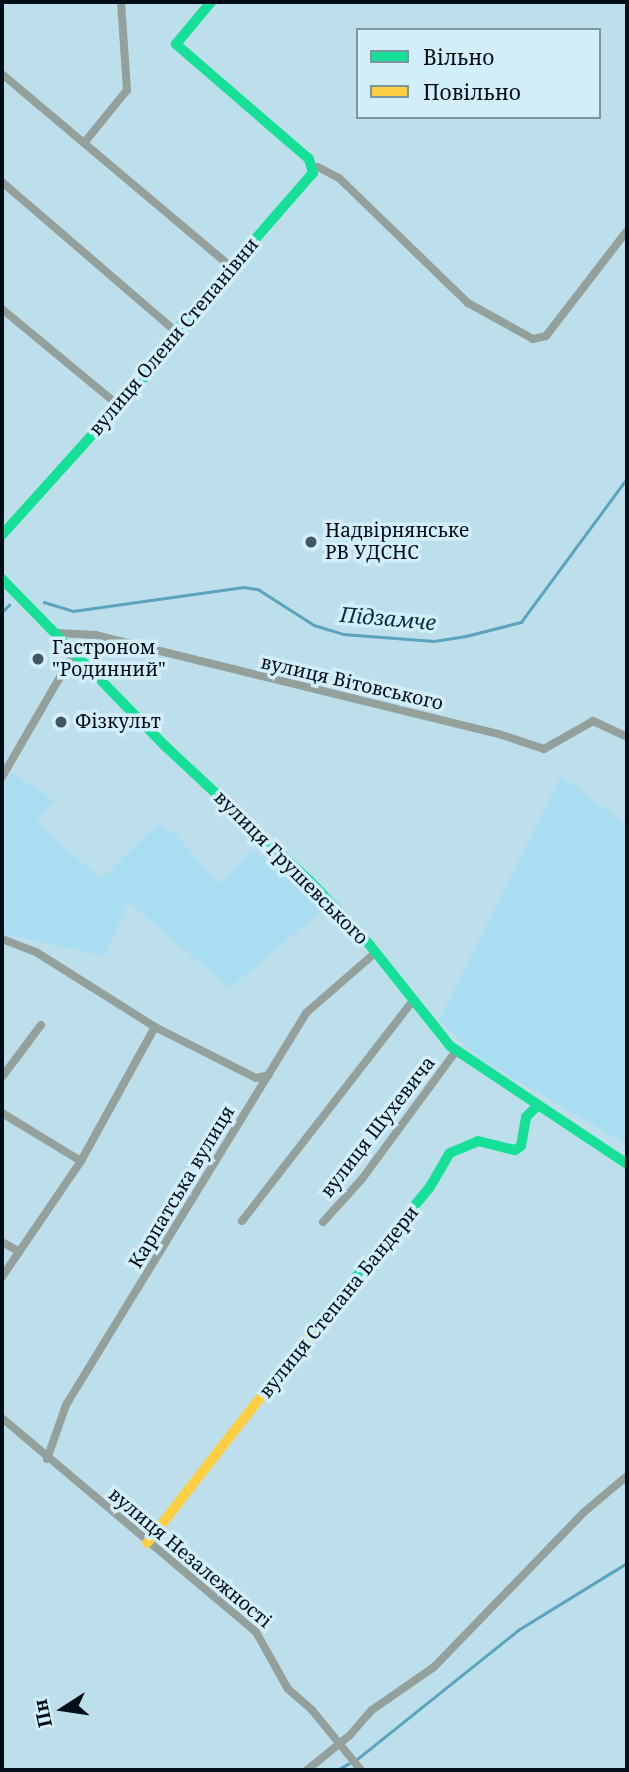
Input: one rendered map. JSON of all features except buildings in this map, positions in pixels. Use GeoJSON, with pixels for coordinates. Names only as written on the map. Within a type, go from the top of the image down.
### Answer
{"type":"FeatureCollection","features":[{"type":"Feature","properties":{"kind":"street"},"geometry":{"type":"LineString","coordinates":[[84,143],[127,90],[121,2]]}},
{"type":"Feature","properties":{"kind":"street"},"geometry":{"type":"LineString","coordinates":[[211,2],[176,44],[316,167],[339,178],[468,303],[533,339],[546,336],[627,231]]}},
{"type":"Feature","properties":{"kind":"street"},"geometry":{"type":"LineString","coordinates":[[2,74],[231,267]]}},
{"type":"Feature","properties":{"kind":"street","name":"вулиця Олени Степанівни"},"geometry":{"type":"LineString","coordinates":[[2,535],[164,355],[175,331],[316,167]]}},
{"type":"Feature","properties":{"kind":"street"},"geometry":{"type":"LineString","coordinates":[[2,181],[175,331]]}},
{"type":"Feature","properties":{"kind":"street"},"geometry":{"type":"LineString","coordinates":[[2,309],[118,405]]}},
{"type":"Feature","properties":{"kind":"street","name":"вулиця Грушевського"},"geometry":{"type":"LineString","coordinates":[[2,579],[58,633],[163,744],[309,880],[376,953],[412,1002],[456,1051],[627,1164]]}},
{"type":"Feature","properties":{"kind":"street","name":"вулиця Вітовського"},"geometry":{"type":"LineString","coordinates":[[58,633],[95,635],[180,659],[499,734],[544,749],[593,721],[627,737]]}},
{"type":"Feature","properties":{"kind":"street"},"geometry":{"type":"LineString","coordinates":[[2,777],[75,651]]}},
{"type":"Feature","properties":{"kind":"street"},"geometry":{"type":"LineString","coordinates":[[2,760],[14,757]]}},
{"type":"Feature","properties":{"kind":"street"},"geometry":{"type":"LineString","coordinates":[[2,939],[36,952],[155,1027],[256,1078],[269,1075]]}},
{"type":"Feature","properties":{"kind":"street","name":"Карпатська вулиця"},"geometry":{"type":"LineString","coordinates":[[47,1460],[66,1405],[306,1013],[376,953]]}},
{"type":"Feature","properties":{"kind":"street"},"geometry":{"type":"LineString","coordinates":[[242,1222],[412,1002]]}},
{"type":"Feature","properties":{"kind":"street"},"geometry":{"type":"LineString","coordinates":[[2,1077],[41,1025]]}},
{"type":"Feature","properties":{"kind":"street"},"geometry":{"type":"LineString","coordinates":[[2,1277],[80,1161],[155,1027]]}},
{"type":"Feature","properties":{"kind":"street","name":"вулиця Шухевича"},"geometry":{"type":"LineString","coordinates":[[323,1222],[362,1179],[456,1051]]}},
{"type":"Feature","properties":{"kind":"street","name":"вулиця Степана Бандери"},"geometry":{"type":"LineString","coordinates":[[147,1543],[338,1296],[430,1187],[450,1153],[478,1141],[515,1150],[521,1146],[526,1117],[537,1106]]}},
{"type":"Feature","properties":{"kind":"street"},"geometry":{"type":"LineString","coordinates":[[2,1112],[80,1161]]}},
{"type":"Feature","properties":{"kind":"street"},"geometry":{"type":"LineString","coordinates":[[2,1242],[18,1251]]}},
{"type":"Feature","properties":{"kind":"street","name":"вулиця Незалежності"},"geometry":{"type":"LineString","coordinates":[[2,1418],[47,1460],[256,1632],[288,1689],[340,1743],[361,1770]]}},
{"type":"Feature","properties":{"kind":"street"},"geometry":{"type":"LineString","coordinates":[[307,1770],[340,1743],[372,1710],[434,1667],[573,1522],[627,1476]]}},
{"type":"Feature","properties":{"kind":"shaded area"},"geometry":{"type":"Polygon","coordinates":[[[11,772],[53,800],[37,823],[101,879],[158,824],[176,835],[219,884],[253,849],[322,910],[230,988],[128,902],[105,956],[2,934],[2,790],[11,772]]]}},
{"type":"Feature","properties":{"kind":"shaded area"},"geometry":{"type":"Polygon","coordinates":[[[561,776],[627,825],[627,1144],[480,1059],[439,1020],[561,776]]]}},
{"type":"Feature","properties":{"kind":"waterway","name":"Підзамче"},"geometry":{"type":"LineString","coordinates":[[44,602],[73,611],[243,587],[258,589],[314,625],[343,634],[434,641],[466,636],[521,622],[627,478]]}},
{"type":"Feature","properties":{"kind":"waterway","name":"Підзамче"},"geometry":{"type":"LineString","coordinates":[[2,612],[9,605]]}},
{"type":"Feature","properties":{"kind":"waterway"},"geometry":{"type":"LineString","coordinates":[[356,1760],[518,1630],[627,1563]]}},
{"type":"Feature","properties":{"kind":"waterway"},"geometry":{"type":"LineString","coordinates":[[337,1770],[348,1764]]}},
{"type":"Feature","properties":{"kind":"traffic: fast"},"geometry":{"type":"LineString","coordinates":[[2,535],[164,355],[175,331],[313,173],[309,159],[176,44],[211,2]]}},
{"type":"Feature","properties":{"kind":"traffic: fast"},"geometry":{"type":"LineString","coordinates":[[2,579],[164,745],[309,880],[369,944],[450,1046],[627,1164]]}},
{"type":"Feature","properties":{"kind":"traffic: fast"},"geometry":{"type":"LineString","coordinates":[[319,1322],[430,1187],[450,1153],[478,1141],[515,1150],[521,1146],[526,1117],[537,1106]]}},
{"type":"Feature","properties":{"kind":"traffic: slow"},"geometry":{"type":"LineString","coordinates":[[147,1543],[319,1322]]}},
{"type":"Feature","properties":{"kind":"place","name":"Надвірнянське РВ УДСНС"},"geometry":{"type":"Point","coordinates":[311,542]}},
{"type":"Feature","properties":{"kind":"place","name":"Гастроном \"Родинний\""},"geometry":{"type":"Point","coordinates":[38,659]}},
{"type":"Feature","properties":{"kind":"place","name":"Фізкульт"},"geometry":{"type":"Point","coordinates":[61,722]}}]}
